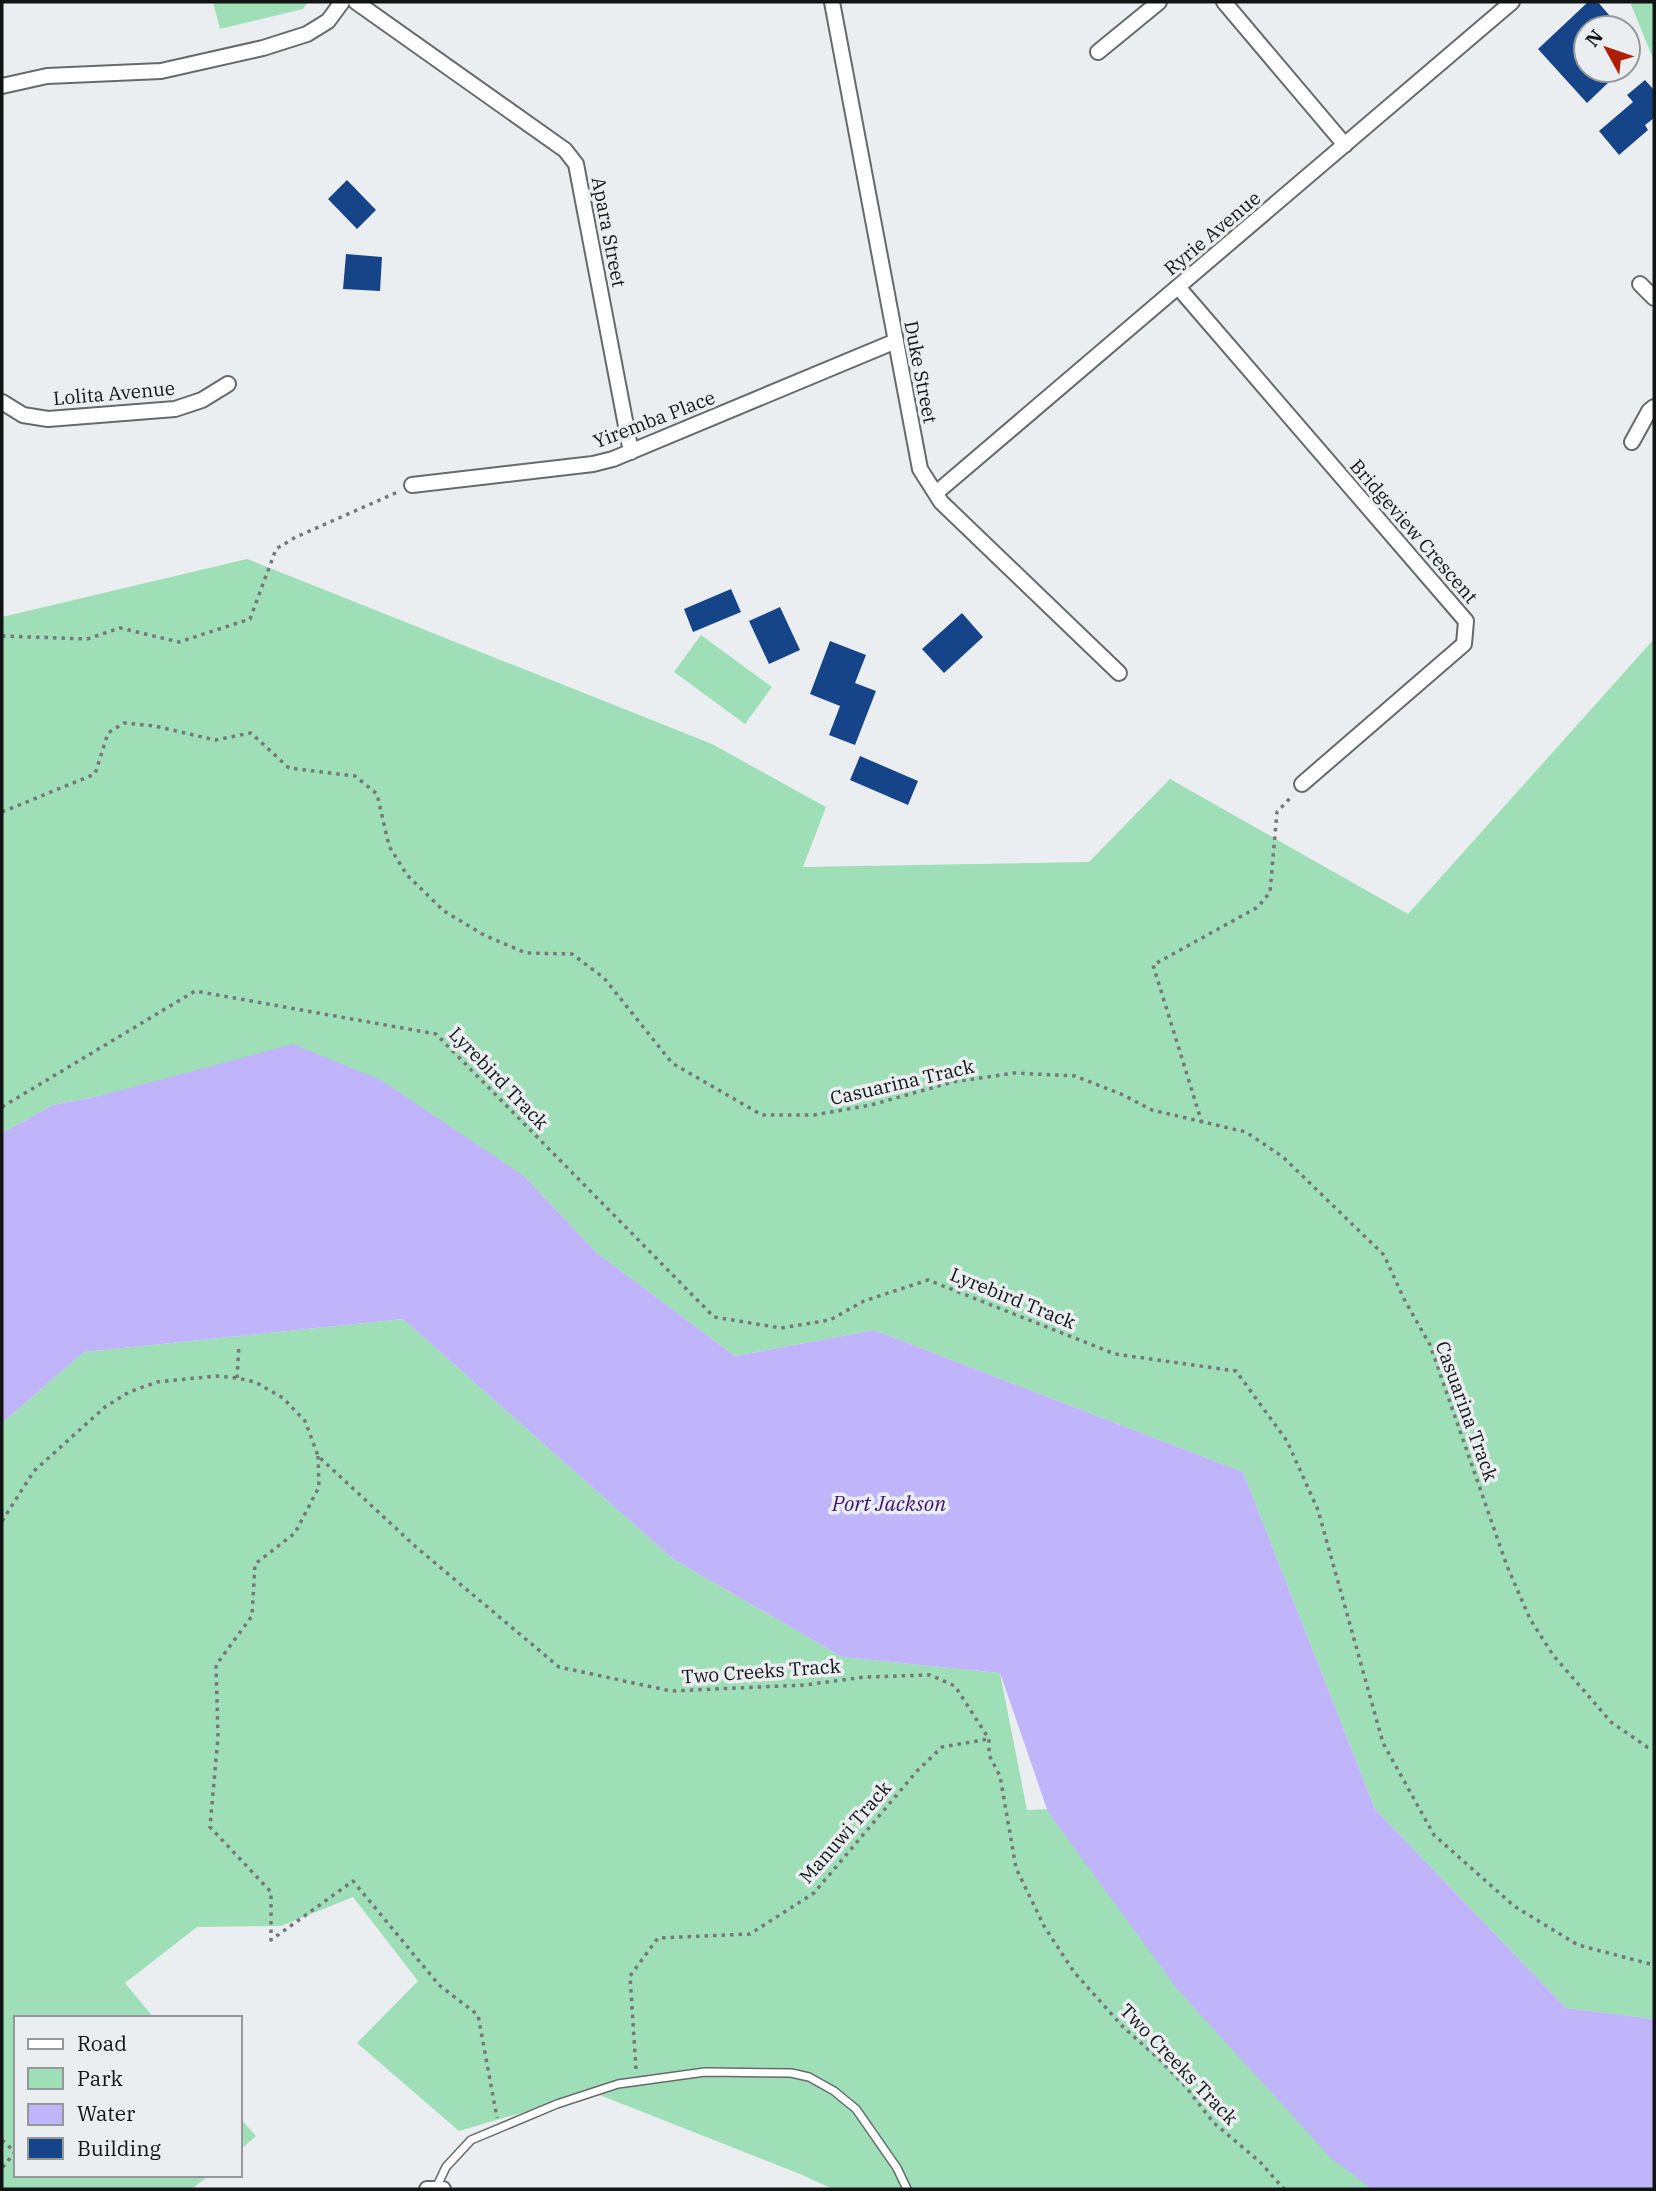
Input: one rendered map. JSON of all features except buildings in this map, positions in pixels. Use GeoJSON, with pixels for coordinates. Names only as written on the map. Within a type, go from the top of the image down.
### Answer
{"type":"FeatureCollection","features":[{"type":"Feature","properties":{"kind":"street"},"geometry":{"type":"LineString","coordinates":[[2,86],[47,76],[161,71],[263,48],[307,34],[328,21],[342,2]]}},
{"type":"Feature","properties":{"kind":"street","name":"Apara Street"},"geometry":{"type":"LineString","coordinates":[[356,2],[565,150],[576,164],[631,452]]}},
{"type":"Feature","properties":{"kind":"street","name":"Duke Street"},"geometry":{"type":"LineString","coordinates":[[832,2],[920,469],[941,502],[1119,673]]}},
{"type":"Feature","properties":{"kind":"street"},"geometry":{"type":"LineString","coordinates":[[1098,52],[1158,2]]}},
{"type":"Feature","properties":{"kind":"street"},"geometry":{"type":"LineString","coordinates":[[1224,2],[1345,145]]}},
{"type":"Feature","properties":{"kind":"street","name":"Ryrie Avenue"},"geometry":{"type":"LineString","coordinates":[[936,493],[1512,2]]}},
{"type":"Feature","properties":{"kind":"street"},"geometry":{"type":"LineString","coordinates":[[1640,284],[1654,298]]}},
{"type":"Feature","properties":{"kind":"street","name":"Bridgeview Crescent"},"geometry":{"type":"LineString","coordinates":[[1178,287],[1466,621],[1464,644],[1302,784]]}},
{"type":"Feature","properties":{"kind":"street","name":"Yiremba Place"},"geometry":{"type":"LineString","coordinates":[[412,485],[593,464],[631,452],[896,341]]}},
{"type":"Feature","properties":{"kind":"street","name":"Lolita Avenue"},"geometry":{"type":"LineString","coordinates":[[2,402],[23,415],[48,419],[175,409],[202,400],[228,384]]}},
{"type":"Feature","properties":{"kind":"street"},"geometry":{"type":"LineString","coordinates":[[1632,442],[1649,411],[1654,407]]}},
{"type":"Feature","properties":{"kind":"lane"},"geometry":{"type":"LineString","coordinates":[[435,2189],[446,2168],[471,2140],[557,2104],[618,2084],[705,2072],[791,2073],[809,2077],[834,2091],[856,2109],[897,2168],[907,2189]]}},
{"type":"Feature","properties":{"kind":"path"},"geometry":{"type":"LineString","coordinates":[[2,636],[87,639],[120,628],[179,642],[250,619],[276,549],[296,537],[412,485]]}},
{"type":"Feature","properties":{"kind":"path","name":"Casuarina Track"},"geometry":{"type":"LineString","coordinates":[[2,812],[95,774],[108,733],[124,723],[155,726],[215,740],[251,733],[289,768],[355,776],[377,794],[389,846],[408,875],[444,911],[484,935],[526,953],[572,954],[604,978],[672,1063],[762,1115],[814,1115],[871,1105],[953,1082],[1014,1073],[1075,1076],[1121,1094],[1152,1110],[1246,1132],[1283,1157],[1384,1255],[1404,1300],[1430,1345],[1507,1566],[1530,1619],[1553,1655],[1611,1722],[1647,1747],[1654,1748]]}},
{"type":"Feature","properties":{"kind":"path"},"geometry":{"type":"LineString","coordinates":[[1202,1123],[1153,965],[1258,907],[1270,892],[1278,812],[1302,784]]}},
{"type":"Feature","properties":{"kind":"path","name":"Lyrebird Track"},"geometry":{"type":"LineString","coordinates":[[2,1107],[195,991],[436,1034],[714,1317],[781,1328],[830,1320],[864,1301],[928,1280],[1115,1354],[1236,1371],[1287,1441],[1318,1510],[1383,1743],[1434,1835],[1514,1906],[1578,1945],[1654,1965]]}},
{"type":"Feature","properties":{"kind":"path"},"geometry":{"type":"LineString","coordinates":[[237,1378],[239,1345]]}},
{"type":"Feature","properties":{"kind":"path","name":"Two Creeks Track"},"geometry":{"type":"LineString","coordinates":[[2,1521],[34,1471],[105,1407],[130,1392],[156,1382],[216,1376],[237,1378],[255,1382],[283,1398],[305,1421],[317,1456],[416,1546],[559,1667],[671,1690],[804,1685],[865,1677],[930,1675],[955,1686],[989,1738],[989,1755],[1000,1776],[1016,1868],[1044,1926],[1073,1972],[1124,2028],[1158,2057],[1213,2122],[1260,2162],[1284,2189]]}},
{"type":"Feature","properties":{"kind":"path"},"geometry":{"type":"LineString","coordinates":[[317,1456],[319,1487],[295,1533],[255,1564],[252,1616],[216,1665],[218,1737],[210,1827],[271,1892],[271,1940],[353,1881],[439,1985],[478,2015],[499,2128]]}},
{"type":"Feature","properties":{"kind":"path","name":"Manuwi Track"},"geometry":{"type":"LineString","coordinates":[[637,2081],[630,1976],[658,1938],[750,1934],[814,1893],[917,1771],[942,1746],[989,1738]]}},
{"type":"Feature","properties":{"kind":"path"},"geometry":{"type":"LineString","coordinates":[[2,2168],[14,2154]]}},
{"type":"Feature","properties":{"kind":"green space"},"geometry":{"type":"Polygon","coordinates":[[[213,2],[308,2],[303,9],[220,29],[213,2]]]}},
{"type":"Feature","properties":{"kind":"green space"},"geometry":{"type":"Polygon","coordinates":[[[1630,2],[1654,2],[1654,61],[1642,32],[1642,14],[1635,14],[1630,2]]]}},
{"type":"Feature","properties":{"kind":"green space"},"geometry":{"type":"Polygon","coordinates":[[[247,559],[712,744],[826,807],[803,867],[1089,862],[1170,779],[1408,914],[1654,639],[1654,2019],[1566,2008],[1375,1809],[1243,1472],[874,1330],[735,1356],[597,1253],[524,1176],[103,1095],[53,1105],[2,1133],[2,617],[247,559]]]}},
{"type":"Feature","properties":{"kind":"green space"},"geometry":{"type":"Polygon","coordinates":[[[701,635],[772,687],[745,724],[674,672],[701,635]]]}},
{"type":"Feature","properties":{"kind":"green space"},"geometry":{"type":"Polygon","coordinates":[[[403,1319],[673,1559],[842,1657],[1000,1673],[1027,1810],[1053,1809],[1392,2189],[833,2189],[592,2092],[459,2131],[357,2043],[418,1981],[353,1897],[281,1926],[197,1927],[125,1983],[152,2016],[14,2016],[14,2177],[207,2177],[192,2189],[2,2189],[2,1423],[84,1352],[403,1319]]]}},
{"type":"Feature","properties":{"kind":"green space"},"geometry":{"type":"Polygon","coordinates":[[[242,2120],[256,2136],[242,2148],[242,2120]]]}},
{"type":"Feature","properties":{"kind":"water","name":"Port Jackson"},"geometry":{"type":"Polygon","coordinates":[[[293,1044],[381,1080],[524,1176],[597,1253],[735,1356],[874,1330],[1243,1472],[1375,1809],[1566,2008],[1654,2019],[1654,2189],[1372,2189],[1330,2157],[1178,1990],[1048,1812],[1000,1673],[842,1657],[673,1559],[403,1319],[84,1352],[2,1423],[2,1133],[53,1105],[103,1095],[293,1044]]]}}]}
